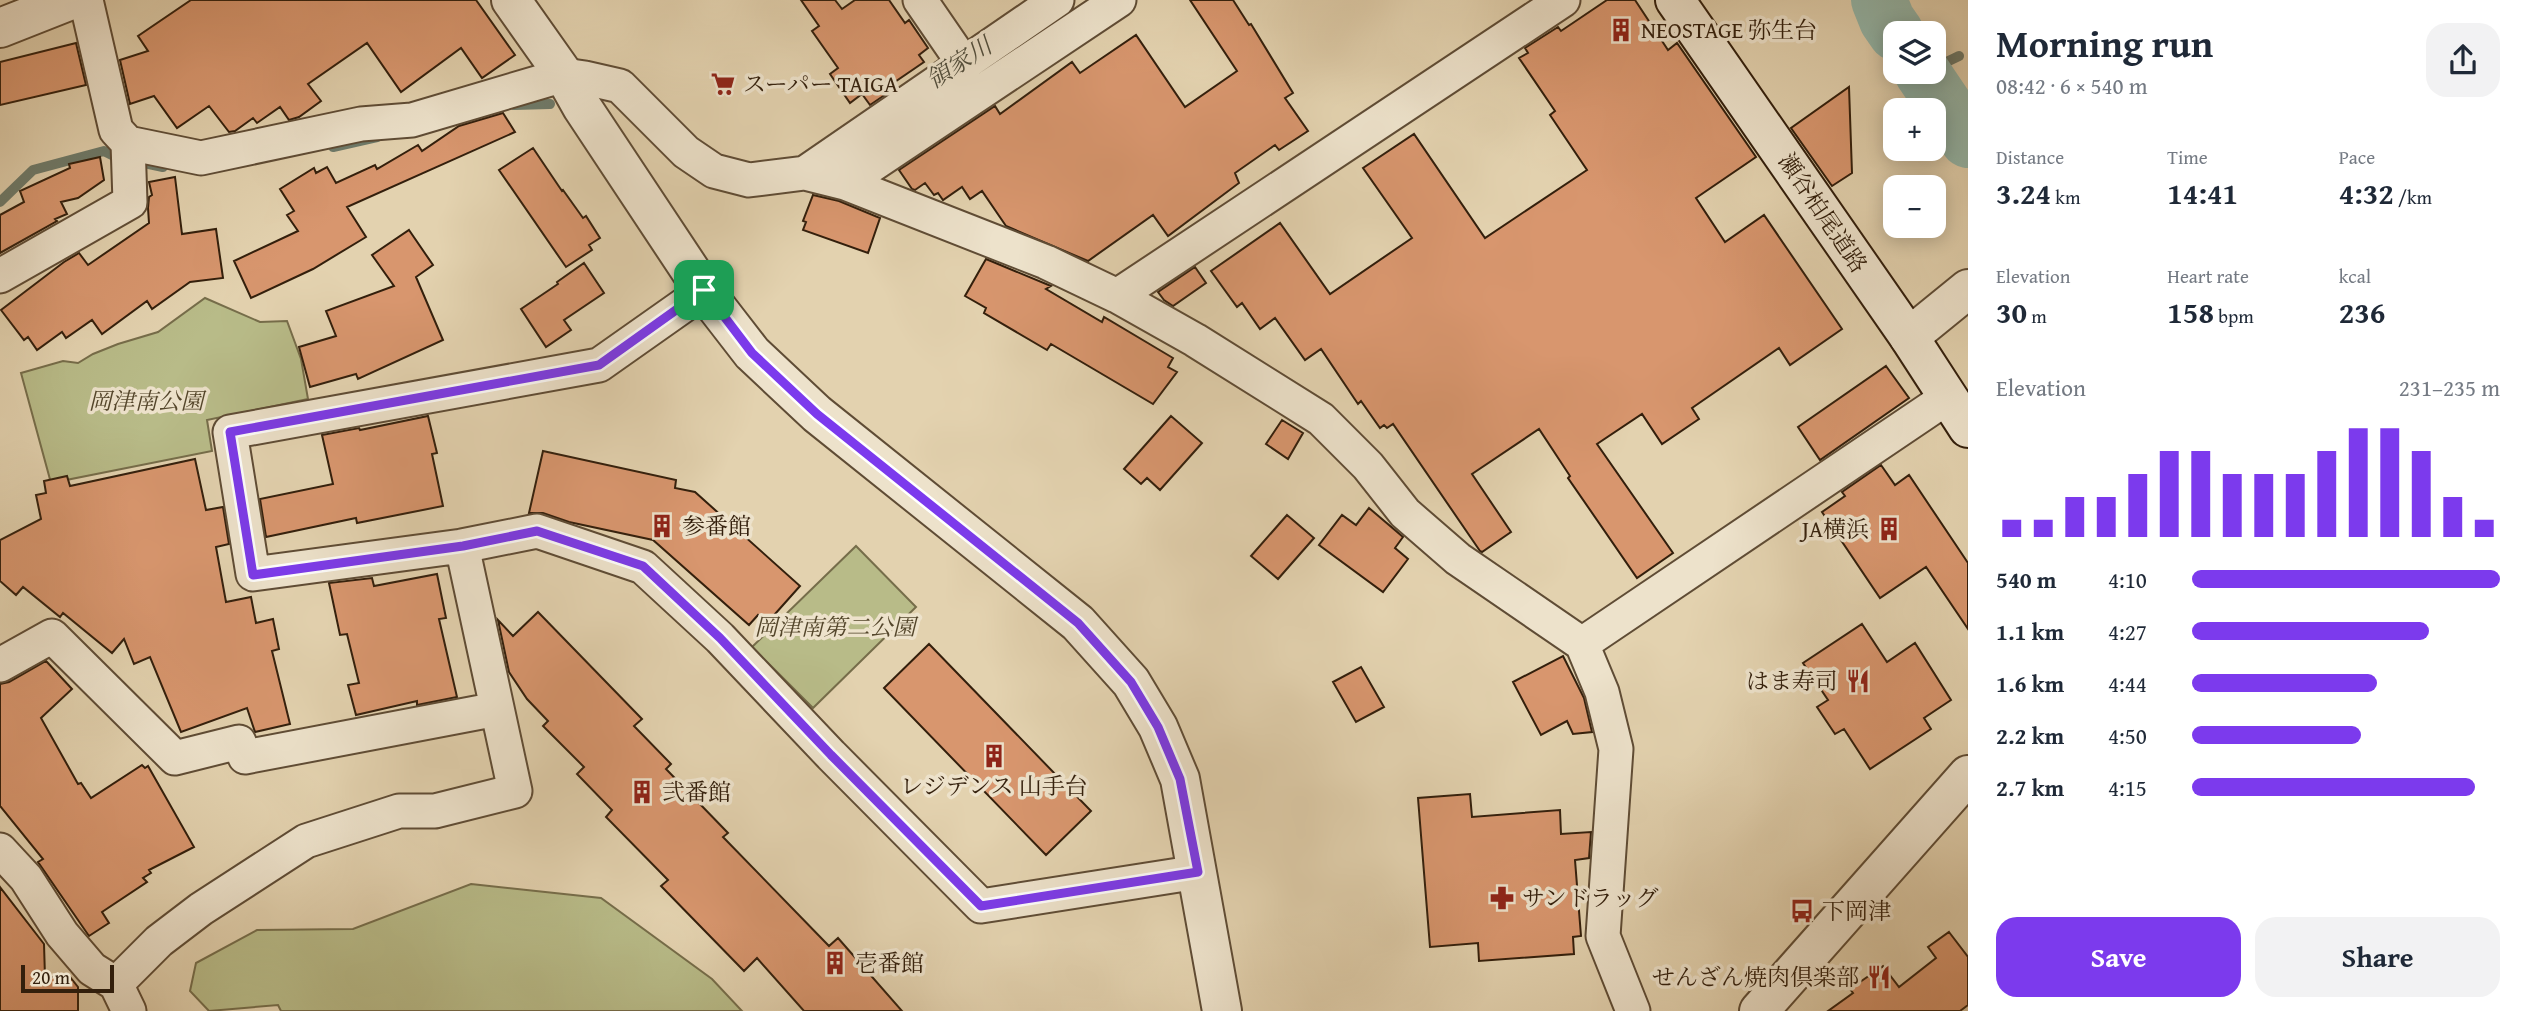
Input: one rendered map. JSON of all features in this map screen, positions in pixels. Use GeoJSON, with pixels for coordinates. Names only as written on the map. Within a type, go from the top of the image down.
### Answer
{"type":"FeatureCollection","features":[{"type":"Feature","properties":{"kind":"street"},"geometry":{"type":"LineString","coordinates":[[0,27],[71,0]]}},
{"type":"Feature","properties":{"kind":"street"},"geometry":{"type":"LineString","coordinates":[[86,0],[116,130],[128,143],[201,158],[361,124],[412,120],[564,75],[620,86],[685,152],[713,171],[750,180],[805,173],[845,183],[1046,262],[1117,296],[1195,340],[1321,418],[1368,466],[1405,513],[1458,559],[1581,644],[1602,692],[1616,748],[1604,936],[1633,1011]]}},
{"type":"Feature","properties":{"kind":"street"},"geometry":{"type":"LineString","coordinates":[[511,0],[564,75],[582,107],[704,290],[752,353],[817,414],[1078,623],[1131,682],[1158,727],[1180,779],[1222,1011]]}},
{"type":"Feature","properties":{"kind":"street"},"geometry":{"type":"LineString","coordinates":[[920,0],[964,64]]}},
{"type":"Feature","properties":{"kind":"street"},"geometry":{"type":"LineString","coordinates":[[805,173],[1057,0]]}},
{"type":"Feature","properties":{"kind":"street"},"geometry":{"type":"LineString","coordinates":[[845,183],[1119,0]]}},
{"type":"Feature","properties":{"kind":"street"},"geometry":{"type":"LineString","coordinates":[[1117,296],[1563,0]]}},
{"type":"Feature","properties":{"kind":"street","name":"瀬谷柏尾道路"},"geometry":{"type":"LineString","coordinates":[[1675,0],[1958,412]]}},
{"type":"Feature","properties":{"kind":"street"},"geometry":{"type":"LineString","coordinates":[[0,276],[130,202],[128,143]]}},
{"type":"Feature","properties":{"kind":"street"},"geometry":{"type":"LineString","coordinates":[[1909,337],[1968,289]]}},
{"type":"Feature","properties":{"kind":"street"},"geometry":{"type":"LineString","coordinates":[[704,290],[599,365],[230,432],[253,575],[463,546],[537,531],[643,566],[720,638],[831,755],[981,906],[1198,872]]}},
{"type":"Feature","properties":{"kind":"street"},"geometry":{"type":"LineString","coordinates":[[1581,644],[1958,412]]}},
{"type":"Feature","properties":{"kind":"street"},"geometry":{"type":"LineString","coordinates":[[0,850],[26,878],[62,934],[92,969],[122,997],[159,941],[201,909],[306,841],[399,811],[435,811],[515,791],[463,546]]}},
{"type":"Feature","properties":{"kind":"street"},"geometry":{"type":"LineString","coordinates":[[0,665],[52,636],[174,758],[239,741],[245,757],[497,709]]}},
{"type":"Feature","properties":{"kind":"street"},"geometry":{"type":"LineString","coordinates":[[1759,1011],[1968,775]]}},
{"type":"Feature","properties":{"kind":"green space","name":"岡津南公園"},"geometry":{"type":"Polygon","coordinates":[[[205,298],[260,322],[287,321],[301,359],[308,399],[207,420],[212,451],[51,483],[21,373],[63,361],[78,363],[118,344],[158,332],[205,298]]]}},
{"type":"Feature","properties":{"kind":"green space","name":"岡津南第二公園"},"geometry":{"type":"Polygon","coordinates":[[[856,546],[916,607],[813,708],[752,647],[856,546]]]}},
{"type":"Feature","properties":{"kind":"green space"},"geometry":{"type":"Polygon","coordinates":[[[471,884],[601,898],[712,979],[742,1011],[281,1011],[278,1005],[209,1011],[190,991],[196,963],[257,930],[353,929],[471,884]]]}},
{"type":"Feature","properties":{"kind":"building"},"geometry":{"type":"Polygon","coordinates":[[[191,0],[476,0],[515,55],[482,78],[461,48],[401,92],[367,43],[308,84],[321,101],[299,117],[289,120],[280,107],[257,123],[253,118],[235,131],[229,132],[209,106],[177,128],[154,96],[130,104],[120,60],[148,51],[138,36],[191,0]]]}},
{"type":"Feature","properties":{"kind":"building"},"geometry":{"type":"Polygon","coordinates":[[[801,0],[835,0],[842,9],[855,0],[889,0],[905,23],[909,20],[928,48],[919,55],[924,62],[889,86],[892,90],[870,105],[862,94],[850,103],[830,74],[838,68],[812,31],[819,26],[801,0]]]}},
{"type":"Feature","properties":{"kind":"building"},"geometry":{"type":"Polygon","coordinates":[[[1190,0],[1233,0],[1249,25],[1251,24],[1293,93],[1285,98],[1308,131],[1279,150],[1275,145],[1235,173],[1239,183],[1168,236],[1153,215],[1088,261],[1006,226],[982,191],[970,199],[962,187],[943,200],[938,193],[934,195],[925,183],[915,190],[912,189],[899,170],[995,106],[1000,114],[1072,62],[1080,73],[1136,35],[1185,107],[1237,71],[1190,0]]]}},
{"type":"Feature","properties":{"kind":"building"},"geometry":{"type":"Polygon","coordinates":[[[1607,0],[1635,0],[1668,50],[1677,43],[1756,157],[1696,198],[1725,242],[1764,215],[1842,329],[1790,365],[1779,348],[1692,408],[1699,419],[1662,444],[1642,414],[1597,444],[1673,553],[1637,578],[1568,478],[1570,476],[1539,429],[1472,474],[1511,532],[1480,551],[1393,424],[1380,428],[1361,401],[1358,404],[1321,349],[1305,360],[1275,318],[1260,329],[1242,303],[1237,307],[1211,271],[1280,223],[1330,294],[1412,238],[1363,168],[1414,134],[1485,238],[1587,170],[1550,115],[1555,111],[1519,58],[1528,53],[1525,48],[1558,27],[1561,31],[1607,0]]]}},
{"type":"Feature","properties":{"kind":"building"},"geometry":{"type":"Polygon","coordinates":[[[76,43],[86,85],[0,105],[0,62],[76,43]]]}},
{"type":"Feature","properties":{"kind":"building"},"geometry":{"type":"Polygon","coordinates":[[[1849,87],[1852,173],[1832,186],[1791,128],[1849,87]]]}},
{"type":"Feature","properties":{"kind":"building"},"geometry":{"type":"Polygon","coordinates":[[[503,113],[515,132],[347,207],[366,237],[313,269],[251,298],[234,261],[298,231],[287,215],[294,211],[280,189],[314,168],[316,173],[327,167],[336,183],[375,165],[377,169],[418,145],[422,151],[459,126],[503,113]]]}},
{"type":"Feature","properties":{"kind":"building"},"geometry":{"type":"Polygon","coordinates":[[[533,148],[562,191],[583,218],[586,216],[600,238],[589,245],[592,250],[566,267],[499,170],[533,148]]]}},
{"type":"Feature","properties":{"kind":"building"},"geometry":{"type":"Polygon","coordinates":[[[100,157],[104,180],[78,198],[61,202],[67,214],[0,253],[0,215],[24,202],[20,191],[70,168],[69,164],[100,157]]]}},
{"type":"Feature","properties":{"kind":"building"},"geometry":{"type":"Polygon","coordinates":[[[175,177],[182,234],[216,229],[223,278],[190,282],[152,309],[147,301],[102,334],[92,320],[66,338],[62,332],[37,350],[28,337],[24,340],[1,310],[79,253],[88,265],[149,223],[149,197],[152,195],[149,182],[175,177]]]}},
{"type":"Feature","properties":{"kind":"building"},"geometry":{"type":"Polygon","coordinates":[[[813,195],[839,201],[880,218],[868,253],[803,230],[806,222],[803,221],[813,195]]]}},
{"type":"Feature","properties":{"kind":"building"},"geometry":{"type":"Polygon","coordinates":[[[409,230],[433,265],[416,277],[443,340],[358,379],[356,374],[310,387],[299,347],[336,336],[326,311],[394,286],[372,255],[409,230]]]}},
{"type":"Feature","properties":{"kind":"building"},"geometry":{"type":"Polygon","coordinates":[[[986,259],[1051,286],[1046,289],[1102,322],[1104,317],[1173,358],[1168,367],[1177,372],[1153,404],[1051,344],[1047,350],[984,313],[986,308],[965,296],[986,259]]]}},
{"type":"Feature","properties":{"kind":"building"},"geometry":{"type":"Polygon","coordinates":[[[584,263],[604,293],[564,320],[571,330],[546,347],[521,309],[584,263]]]}},
{"type":"Feature","properties":{"kind":"building"},"geometry":{"type":"Polygon","coordinates":[[[1195,267],[1206,283],[1173,306],[1164,300],[1158,292],[1195,267]]]}},
{"type":"Feature","properties":{"kind":"building"},"geometry":{"type":"Polygon","coordinates":[[[1886,366],[1909,398],[1820,460],[1798,427],[1886,366]]]}},
{"type":"Feature","properties":{"kind":"building"},"geometry":{"type":"Polygon","coordinates":[[[428,416],[437,453],[432,454],[443,506],[357,523],[356,518],[266,537],[260,499],[333,484],[322,435],[428,416]]]}},
{"type":"Feature","properties":{"kind":"building"},"geometry":{"type":"Polygon","coordinates":[[[1171,416],[1202,443],[1160,490],[1147,478],[1141,484],[1124,469],[1171,416]]]}},
{"type":"Feature","properties":{"kind":"building"},"geometry":{"type":"Polygon","coordinates":[[[1282,420],[1303,433],[1288,459],[1266,444],[1282,420]]]}},
{"type":"Feature","properties":{"kind":"building","name":"参番館"},"geometry":{"type":"Polygon","coordinates":[[[543,451],[676,480],[675,488],[695,492],[800,586],[767,623],[758,615],[749,625],[653,540],[569,522],[543,513],[529,513],[543,451]]]}},
{"type":"Feature","properties":{"kind":"building"},"geometry":{"type":"Polygon","coordinates":[[[195,459],[206,510],[223,507],[229,544],[216,547],[226,602],[251,597],[256,623],[273,619],[279,649],[272,651],[290,724],[255,732],[247,708],[181,732],[150,657],[134,664],[124,639],[112,653],[63,613],[60,617],[23,587],[16,595],[0,581],[0,540],[41,519],[36,495],[46,493],[44,481],[67,476],[70,486],[195,459]]]}},
{"type":"Feature","properties":{"kind":"building","name":"JA横浜"},"geometry":{"type":"Polygon","coordinates":[[[1881,465],[1895,485],[1909,475],[1968,563],[1968,629],[1926,567],[1880,598],[1822,512],[1845,496],[1842,492],[1881,465]]]}},
{"type":"Feature","properties":{"kind":"building"},"geometry":{"type":"Polygon","coordinates":[[[1369,508],[1403,537],[1395,548],[1408,559],[1383,592],[1319,545],[1342,515],[1356,525],[1369,508]]]}},
{"type":"Feature","properties":{"kind":"building"},"geometry":{"type":"Polygon","coordinates":[[[1287,515],[1314,538],[1278,579],[1251,556],[1287,515]]]}},
{"type":"Feature","properties":{"kind":"building"},"geometry":{"type":"Polygon","coordinates":[[[437,574],[446,618],[439,619],[457,697],[417,705],[417,701],[356,715],[348,685],[359,683],[347,634],[340,635],[329,583],[372,578],[374,586],[437,574]]]}},
{"type":"Feature","properties":{"kind":"building","name":"弐番館"},"geometry":{"type":"Polygon","coordinates":[[[538,612],[642,719],[634,726],[671,764],[666,769],[728,833],[723,837],[829,946],[838,938],[902,1011],[804,1011],[757,958],[744,971],[661,886],[668,880],[606,817],[612,810],[577,774],[584,767],[543,726],[548,721],[527,699],[509,672],[498,620],[513,636],[538,612]]]}},
{"type":"Feature","properties":{"kind":"building","name":"はま寿司"},"geometry":{"type":"Polygon","coordinates":[[[1862,624],[1887,662],[1915,643],[1951,700],[1924,718],[1931,729],[1870,769],[1844,729],[1835,734],[1817,707],[1828,700],[1803,663],[1862,624]]]}},
{"type":"Feature","properties":{"kind":"building","name":"レジデンス 山手台"},"geometry":{"type":"Polygon","coordinates":[[[929,644],[1091,811],[1046,855],[884,688],[929,644]]]}},
{"type":"Feature","properties":{"kind":"building"},"geometry":{"type":"Polygon","coordinates":[[[1563,656],[1584,698],[1592,732],[1573,734],[1567,721],[1541,735],[1513,682],[1563,656]]]}},
{"type":"Feature","properties":{"kind":"building"},"geometry":{"type":"Polygon","coordinates":[[[46,661],[72,689],[41,718],[78,784],[81,783],[91,798],[142,765],[145,768],[148,766],[194,847],[149,870],[151,873],[143,878],[147,882],[102,912],[109,923],[89,936],[38,862],[43,859],[0,806],[0,684],[9,682],[46,661]]]}},
{"type":"Feature","properties":{"kind":"building"},"geometry":{"type":"Polygon","coordinates":[[[1361,667],[1384,707],[1356,722],[1333,682],[1361,667]]]}},
{"type":"Feature","properties":{"kind":"building","name":"サンドラッグ"},"geometry":{"type":"Polygon","coordinates":[[[1470,794],[1472,817],[1560,810],[1561,834],[1591,832],[1589,858],[1575,860],[1581,936],[1573,937],[1574,954],[1479,961],[1478,943],[1430,947],[1418,798],[1470,794]]]}},
{"type":"Feature","properties":{"kind":"building"},"geometry":{"type":"Polygon","coordinates":[[[0,887],[44,944],[45,977],[70,977],[78,987],[78,1011],[0,1011],[0,887]]]}},
{"type":"Feature","properties":{"kind":"building"},"geometry":{"type":"Polygon","coordinates":[[[1949,932],[1968,957],[1968,1005],[1960,1011],[1828,1011],[1853,993],[1850,989],[1883,966],[1899,987],[1936,958],[1928,947],[1949,932]]]}},
{"type":"Feature","properties":{"kind":"waterway"},"geometry":{"type":"LineString","coordinates":[[1879,0],[1888,21]]}},
{"type":"Feature","properties":{"kind":"waterway"},"geometry":{"type":"LineString","coordinates":[[1946,62],[1959,56]]}},
{"type":"Feature","properties":{"kind":"waterway"},"geometry":{"type":"LineString","coordinates":[[1930,84],[1968,140]]}},
{"type":"Feature","properties":{"kind":"waterway"},"geometry":{"type":"LineString","coordinates":[[514,105],[550,104]]}},
{"type":"Feature","properties":{"kind":"waterway"},"geometry":{"type":"LineString","coordinates":[[333,147],[377,137]]}},
{"type":"Feature","properties":{"kind":"waterway"},"geometry":{"type":"LineString","coordinates":[[0,202],[33,170],[104,151],[116,157],[163,167]]}},
{"type":"Feature","properties":{"kind":"place","name":"NEOSTAGE 弥生台"},"geometry":{"type":"Point","coordinates":[1621,30]}},
{"type":"Feature","properties":{"kind":"place","name":"スーパー TAIGA"},"geometry":{"type":"Point","coordinates":[723,84]}},
{"type":"Feature","properties":{"kind":"place","name":"参番館"},"geometry":{"type":"Point","coordinates":[662,526]}},
{"type":"Feature","properties":{"kind":"place","name":"JA横浜"},"geometry":{"type":"Point","coordinates":[1889,529]}},
{"type":"Feature","properties":{"kind":"place","name":"はま寿司"},"geometry":{"type":"Point","coordinates":[1858,681]}},
{"type":"Feature","properties":{"kind":"place","name":"レジデンス 山手台"},"geometry":{"type":"Point","coordinates":[994,756]}},
{"type":"Feature","properties":{"kind":"place","name":"弐番館"},"geometry":{"type":"Point","coordinates":[642,792]}},
{"type":"Feature","properties":{"kind":"place","name":"サンドラッグ"},"geometry":{"type":"Point","coordinates":[1502,898]}},
{"type":"Feature","properties":{"kind":"place","name":"下岡津"},"geometry":{"type":"Point","coordinates":[1802,911]}},
{"type":"Feature","properties":{"kind":"place","name":"壱番館"},"geometry":{"type":"Point","coordinates":[835,963]}},
{"type":"Feature","properties":{"kind":"place","name":"せんざん焼肉倶楽部"},"geometry":{"type":"Point","coordinates":[1879,977]}},
{"type":"Feature","properties":{"kind":"route"},"geometry":{"type":"LineString","coordinates":[[704,290],[752,353],[817,414],[1078,623],[1131,682],[1158,727],[1180,779],[1198,872],[981,906],[831,755],[720,638],[643,566],[537,531],[463,546],[253,575],[230,432],[599,365],[704,290]]}},
{"type":"Feature","properties":{"kind":"water label","name":"領家川"},"geometry":{"type":"Point","coordinates":[959,63]}}]}
